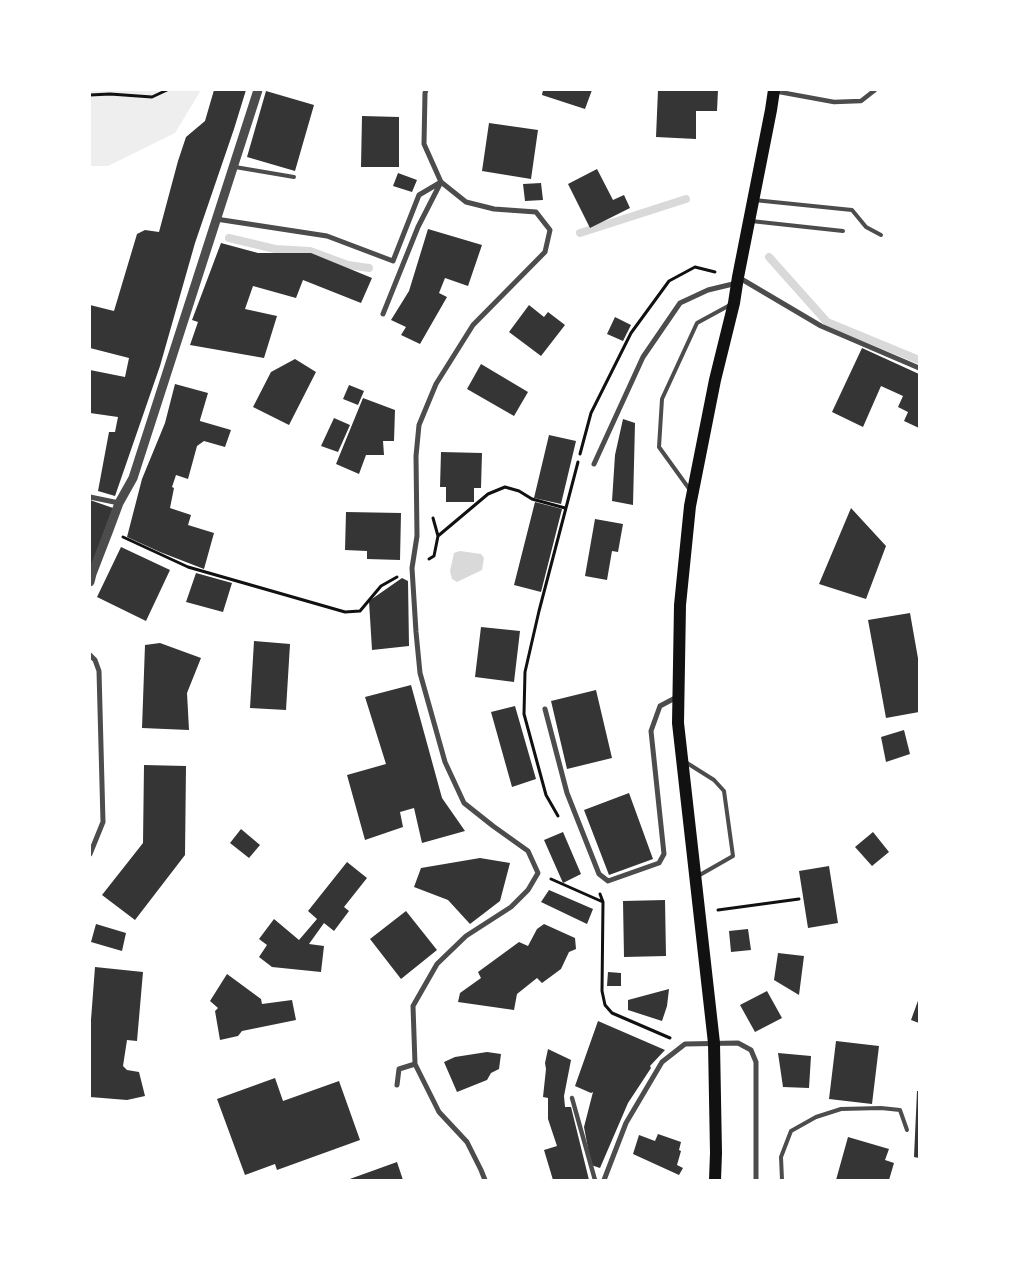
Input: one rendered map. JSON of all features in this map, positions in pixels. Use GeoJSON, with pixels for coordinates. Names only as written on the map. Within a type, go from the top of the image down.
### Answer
{"type":"FeatureCollection","features":[{"type":"Feature","properties":{"kind":"main road"},"geometry":{"type":"LineString","coordinates":[[715,1180],[714,1043],[678,723],[680,605],[692,493],[715,380],[734,303],[774,91]]}},
{"type":"Feature","properties":{"kind":"street"},"geometry":{"type":"LineString","coordinates":[[91,578],[119,503],[133,478],[258,90]]}},
{"type":"Feature","properties":{"kind":"street"},"geometry":{"type":"LineString","coordinates":[[426,90],[424,144],[441,182],[466,202],[494,209],[536,212],[550,230],[545,252],[473,325],[436,384],[419,426],[416,456],[417,536],[412,568],[416,632],[420,674],[445,762],[464,803],[528,852],[538,873],[528,890],[511,907],[466,936],[437,964],[413,1006],[416,1064],[439,1112],[467,1142],[485,1180]]}},
{"type":"Feature","properties":{"kind":"street"},"geometry":{"type":"LineString","coordinates":[[774,91],[834,102],[861,101],[875,90]]}},
{"type":"Feature","properties":{"kind":"street"},"geometry":{"type":"LineString","coordinates":[[216,219],[327,236],[393,261],[419,194],[441,182]]}},
{"type":"Feature","properties":{"kind":"street"},"geometry":{"type":"LineString","coordinates":[[383,314],[418,227],[441,182]]}},
{"type":"Feature","properties":{"kind":"street"},"geometry":{"type":"LineString","coordinates":[[594,464],[643,357],[680,303],[708,290],[737,280],[821,326],[919,368]]}},
{"type":"Feature","properties":{"kind":"street"},"geometry":{"type":"LineString","coordinates":[[90,497],[119,503]]}},
{"type":"Feature","properties":{"kind":"street"},"geometry":{"type":"LineString","coordinates":[[90,655],[95,660],[99,671],[103,822],[90,854]]}},
{"type":"Feature","properties":{"kind":"street"},"geometry":{"type":"LineString","coordinates":[[545,709],[567,794],[599,874],[608,881],[659,863],[664,854],[651,731],[660,706],[678,696]]}},
{"type":"Feature","properties":{"kind":"street"},"geometry":{"type":"LineString","coordinates":[[604,1180],[626,1123],[662,1062],[685,1044],[714,1043],[738,1043],[751,1050],[756,1062],[756,1180]]}},
{"type":"Feature","properties":{"kind":"street"},"geometry":{"type":"LineString","coordinates":[[397,1085],[399,1069],[416,1064]]}},
{"type":"Feature","properties":{"kind":"street"},"geometry":{"type":"LineString","coordinates":[[572,1098],[595,1180]]}},
{"type":"Feature","properties":{"kind":"lane"},"geometry":{"type":"LineString","coordinates":[[233,167],[294,177]]}},
{"type":"Feature","properties":{"kind":"lane"},"geometry":{"type":"LineString","coordinates":[[753,200],[852,210],[866,227],[881,235]]}},
{"type":"Feature","properties":{"kind":"lane"},"geometry":{"type":"LineString","coordinates":[[749,221],[843,231]]}},
{"type":"Feature","properties":{"kind":"lane"},"geometry":{"type":"LineString","coordinates":[[692,493],[659,447],[662,399],[697,323],[734,303]]}},
{"type":"Feature","properties":{"kind":"lane"},"geometry":{"type":"LineString","coordinates":[[683,761],[714,780],[724,791],[733,856],[696,877]]}},
{"type":"Feature","properties":{"kind":"lane"},"geometry":{"type":"LineString","coordinates":[[782,1180],[781,1157],[791,1131],[816,1117],[841,1110],[881,1108],[900,1110],[907,1130]]}},
{"type":"Feature","properties":{"kind":"path"},"geometry":{"type":"LineString","coordinates":[[90,95],[110,94],[152,97],[167,90]]}},
{"type":"Feature","properties":{"kind":"path"},"geometry":{"type":"LineString","coordinates":[[560,821],[546,795],[524,714],[525,672],[538,611],[592,413],[631,333],[669,281],[694,267]]}},
{"type":"Feature","properties":{"kind":"path"},"geometry":{"type":"LineString","coordinates":[[110,530],[188,567],[345,612],[360,611],[381,586],[434,556],[438,536],[488,494],[506,487],[519,491],[532,499],[565,508]]}},
{"type":"Feature","properties":{"kind":"path"},"geometry":{"type":"LineString","coordinates":[[538,873],[603,902]]}},
{"type":"Feature","properties":{"kind":"path"},"geometry":{"type":"LineString","coordinates":[[597,889],[603,902],[602,991],[605,1005],[612,1013],[685,1044]]}},
{"type":"Feature","properties":{"kind":"path"},"geometry":{"type":"LineString","coordinates":[[700,912],[799,899]]}},
{"type":"Feature","properties":{"kind":"shaded area"},"geometry":{"type":"Polygon","coordinates":[[[90,90],[201,90],[175,133],[108,166],[90,166],[90,90]]]}},
{"type":"Feature","properties":{"kind":"shaded area"},"geometry":{"type":"Polygon","coordinates":[[[460,551],[481,554],[484,558],[482,570],[457,582],[452,579],[450,571],[454,553],[460,551]]]}},
{"type":"Feature","properties":{"kind":"building"},"geometry":{"type":"Polygon","coordinates":[[[214,90],[246,90],[195,243],[160,366],[115,496],[98,491],[109,432],[115,432],[118,417],[90,413],[90,370],[125,377],[129,358],[90,348],[90,305],[114,311],[137,234],[145,230],[159,232],[186,137],[205,121],[214,90]]]}},
{"type":"Feature","properties":{"kind":"building"},"geometry":{"type":"Polygon","coordinates":[[[543,90],[592,90],[585,109],[542,95],[543,90]]]}},
{"type":"Feature","properties":{"kind":"building"},"geometry":{"type":"Polygon","coordinates":[[[658,90],[718,90],[717,111],[696,111],[696,139],[656,137],[658,90]]]}},
{"type":"Feature","properties":{"kind":"building"},"geometry":{"type":"Polygon","coordinates":[[[266,91],[314,105],[295,171],[247,157],[266,91]]]}},
{"type":"Feature","properties":{"kind":"building"},"geometry":{"type":"Polygon","coordinates":[[[362,116],[399,117],[399,167],[361,167],[362,116]]]}},
{"type":"Feature","properties":{"kind":"building"},"geometry":{"type":"Polygon","coordinates":[[[489,123],[538,130],[531,179],[482,171],[489,123]]]}},
{"type":"Feature","properties":{"kind":"building"},"geometry":{"type":"Polygon","coordinates":[[[597,169],[613,200],[624,195],[630,208],[590,228],[568,184],[597,169]]]}},
{"type":"Feature","properties":{"kind":"building"},"geometry":{"type":"Polygon","coordinates":[[[398,173],[417,180],[412,192],[393,186],[398,173]]]}},
{"type":"Feature","properties":{"kind":"building"},"geometry":{"type":"Polygon","coordinates":[[[541,183],[543,200],[525,201],[523,184],[541,183]]]}},
{"type":"Feature","properties":{"kind":"building"},"geometry":{"type":"Polygon","coordinates":[[[428,229],[482,245],[468,286],[445,278],[439,293],[447,297],[420,344],[401,335],[406,327],[391,320],[409,291],[428,229]]]}},
{"type":"Feature","properties":{"kind":"building"},"geometry":{"type":"Polygon","coordinates":[[[221,243],[258,253],[311,253],[372,278],[361,303],[303,280],[296,298],[253,286],[245,309],[277,316],[264,358],[190,345],[198,322],[192,320],[221,243]]]}},
{"type":"Feature","properties":{"kind":"building"},"geometry":{"type":"Polygon","coordinates":[[[529,305],[544,317],[548,312],[565,325],[541,356],[509,332],[529,305]]]}},
{"type":"Feature","properties":{"kind":"building"},"geometry":{"type":"Polygon","coordinates":[[[615,317],[631,325],[623,341],[607,334],[615,317]]]}},
{"type":"Feature","properties":{"kind":"building"},"geometry":{"type":"Polygon","coordinates":[[[862,348],[919,374],[919,428],[904,421],[908,412],[898,407],[903,396],[881,386],[863,427],[832,412],[862,348]]]}},
{"type":"Feature","properties":{"kind":"building"},"geometry":{"type":"Polygon","coordinates":[[[295,359],[316,372],[289,425],[253,407],[271,372],[295,359]]]}},
{"type":"Feature","properties":{"kind":"building"},"geometry":{"type":"Polygon","coordinates":[[[481,364],[528,392],[514,416],[467,389],[481,364]]]}},
{"type":"Feature","properties":{"kind":"building"},"geometry":{"type":"Polygon","coordinates":[[[175,384],[208,393],[200,421],[231,430],[225,447],[204,441],[197,446],[188,479],[176,475],[172,487],[174,488],[170,508],[191,515],[188,525],[214,533],[204,569],[127,537],[142,479],[165,423],[175,384]]]}},
{"type":"Feature","properties":{"kind":"building"},"geometry":{"type":"Polygon","coordinates":[[[349,385],[364,391],[358,405],[343,399],[349,385]]]}},
{"type":"Feature","properties":{"kind":"building"},"geometry":{"type":"Polygon","coordinates":[[[363,398],[395,410],[394,441],[383,441],[384,455],[366,455],[359,474],[336,464],[363,398]]]}},
{"type":"Feature","properties":{"kind":"building"},"geometry":{"type":"Polygon","coordinates":[[[334,418],[350,425],[338,452],[321,446],[334,418]]]}},
{"type":"Feature","properties":{"kind":"building"},"geometry":{"type":"Polygon","coordinates":[[[623,419],[635,423],[633,505],[612,501],[615,455],[623,419]]]}},
{"type":"Feature","properties":{"kind":"building"},"geometry":{"type":"Polygon","coordinates":[[[549,435],[576,441],[561,504],[534,498],[549,435]]]}},
{"type":"Feature","properties":{"kind":"building"},"geometry":{"type":"Polygon","coordinates":[[[441,452],[482,453],[481,488],[474,488],[474,502],[446,502],[446,487],[440,487],[441,452]]]}},
{"type":"Feature","properties":{"kind":"building"},"geometry":{"type":"Polygon","coordinates":[[[90,500],[113,508],[92,564],[90,564],[90,500]]]}},
{"type":"Feature","properties":{"kind":"building"},"geometry":{"type":"Polygon","coordinates":[[[535,502],[562,509],[541,592],[514,585],[535,502]]]}},
{"type":"Feature","properties":{"kind":"building"},"geometry":{"type":"Polygon","coordinates":[[[851,508],[886,546],[866,599],[819,584],[851,508]]]}},
{"type":"Feature","properties":{"kind":"building"},"geometry":{"type":"Polygon","coordinates":[[[346,512],[401,513],[400,560],[367,559],[367,551],[345,550],[346,512]]]}},
{"type":"Feature","properties":{"kind":"building"},"geometry":{"type":"Polygon","coordinates":[[[595,519],[623,524],[618,552],[612,551],[607,580],[585,576],[595,519]]]}},
{"type":"Feature","properties":{"kind":"building"},"geometry":{"type":"Polygon","coordinates":[[[121,547],[170,570],[146,621],[97,597],[121,547]]]}},
{"type":"Feature","properties":{"kind":"building"},"geometry":{"type":"Polygon","coordinates":[[[196,573],[232,583],[223,612],[186,602],[196,573]]]}},
{"type":"Feature","properties":{"kind":"building"},"geometry":{"type":"Polygon","coordinates":[[[402,578],[408,581],[409,646],[372,650],[369,601],[402,578]]]}},
{"type":"Feature","properties":{"kind":"building"},"geometry":{"type":"Polygon","coordinates":[[[910,613],[919,664],[919,712],[886,718],[868,620],[910,613]]]}},
{"type":"Feature","properties":{"kind":"building"},"geometry":{"type":"Polygon","coordinates":[[[481,627],[520,631],[514,682],[475,677],[481,627]]]}},
{"type":"Feature","properties":{"kind":"building"},"geometry":{"type":"Polygon","coordinates":[[[254,641],[290,644],[286,710],[250,708],[254,641]]]}},
{"type":"Feature","properties":{"kind":"building"},"geometry":{"type":"Polygon","coordinates":[[[160,643],[201,658],[187,693],[189,730],[142,728],[145,645],[160,643]]]}},
{"type":"Feature","properties":{"kind":"building"},"geometry":{"type":"Polygon","coordinates":[[[411,685],[442,798],[465,831],[422,843],[414,808],[400,812],[403,827],[365,840],[347,775],[386,764],[365,697],[411,685]]]}},
{"type":"Feature","properties":{"kind":"building"},"geometry":{"type":"Polygon","coordinates":[[[596,690],[612,758],[567,769],[551,701],[596,690]]]}},
{"type":"Feature","properties":{"kind":"building"},"geometry":{"type":"Polygon","coordinates":[[[515,706],[536,779],[512,787],[491,712],[515,706]]]}},
{"type":"Feature","properties":{"kind":"building"},"geometry":{"type":"Polygon","coordinates":[[[904,730],[910,754],[886,762],[881,737],[904,730]]]}},
{"type":"Feature","properties":{"kind":"building"},"geometry":{"type":"Polygon","coordinates":[[[144,765],[186,766],[185,855],[135,920],[102,895],[143,843],[144,765]]]}},
{"type":"Feature","properties":{"kind":"building"},"geometry":{"type":"Polygon","coordinates":[[[629,793],[653,859],[609,875],[584,810],[629,793]]]}},
{"type":"Feature","properties":{"kind":"building"},"geometry":{"type":"Polygon","coordinates":[[[241,829],[260,845],[249,858],[230,843],[241,829]]]}},
{"type":"Feature","properties":{"kind":"building"},"geometry":{"type":"Polygon","coordinates":[[[563,832],[581,874],[563,883],[544,840],[563,832]]]}},
{"type":"Feature","properties":{"kind":"building"},"geometry":{"type":"Polygon","coordinates":[[[873,832],[889,852],[872,866],[855,847],[873,832]]]}},
{"type":"Feature","properties":{"kind":"building"},"geometry":{"type":"Polygon","coordinates":[[[480,858],[510,863],[500,901],[470,924],[448,900],[414,887],[421,868],[480,858]]]}},
{"type":"Feature","properties":{"kind":"building"},"geometry":{"type":"Polygon","coordinates":[[[347,862],[367,878],[344,907],[349,911],[334,931],[324,923],[309,944],[324,946],[321,972],[272,967],[259,957],[267,945],[259,939],[274,919],[299,940],[317,919],[308,911],[347,862]]]}},
{"type":"Feature","properties":{"kind":"building"},"geometry":{"type":"Polygon","coordinates":[[[829,866],[838,923],[808,928],[799,871],[829,866]]]}},
{"type":"Feature","properties":{"kind":"building"},"geometry":{"type":"Polygon","coordinates":[[[549,890],[593,909],[587,924],[541,902],[549,890]]]}},
{"type":"Feature","properties":{"kind":"building"},"geometry":{"type":"Polygon","coordinates":[[[665,900],[666,956],[624,957],[623,901],[665,900]]]}},
{"type":"Feature","properties":{"kind":"building"},"geometry":{"type":"Polygon","coordinates":[[[406,911],[437,950],[401,979],[370,939],[406,911]]]}},
{"type":"Feature","properties":{"kind":"building"},"geometry":{"type":"Polygon","coordinates":[[[96,924],[126,933],[122,951],[91,942],[96,924]]]}},
{"type":"Feature","properties":{"kind":"building"},"geometry":{"type":"Polygon","coordinates":[[[544,924],[575,938],[576,949],[569,952],[561,969],[542,983],[537,978],[517,994],[514,1010],[458,1002],[460,993],[481,978],[478,972],[519,942],[528,946],[537,929],[544,924]]]}},
{"type":"Feature","properties":{"kind":"building"},"geometry":{"type":"Polygon","coordinates":[[[748,929],[751,950],[731,952],[729,931],[748,929]]]}},
{"type":"Feature","properties":{"kind":"building"},"geometry":{"type":"Polygon","coordinates":[[[778,953],[804,956],[799,995],[774,980],[778,953]]]}},
{"type":"Feature","properties":{"kind":"building"},"geometry":{"type":"Polygon","coordinates":[[[95,967],[143,972],[137,1041],[127,1040],[123,1066],[127,1070],[139,1072],[145,1096],[127,1100],[90,1097],[90,1033],[95,967]]]}},
{"type":"Feature","properties":{"kind":"building"},"geometry":{"type":"Polygon","coordinates":[[[608,972],[621,973],[621,986],[607,986],[608,972]]]}},
{"type":"Feature","properties":{"kind":"building"},"geometry":{"type":"Polygon","coordinates":[[[227,974],[261,999],[262,1004],[292,1000],[296,1020],[242,1031],[238,1036],[220,1040],[215,1011],[218,1008],[210,1001],[227,974]]]}},
{"type":"Feature","properties":{"kind":"building"},"geometry":{"type":"Polygon","coordinates":[[[669,989],[667,1006],[662,1021],[628,1010],[628,1000],[669,989]]]}},
{"type":"Feature","properties":{"kind":"building"},"geometry":{"type":"Polygon","coordinates":[[[767,991],[782,1018],[755,1032],[740,1005],[767,991]]]}},
{"type":"Feature","properties":{"kind":"building"},"geometry":{"type":"Polygon","coordinates":[[[919,998],[919,1023],[911,1020],[919,998]]]}},
{"type":"Feature","properties":{"kind":"building"},"geometry":{"type":"Polygon","coordinates":[[[598,1021],[665,1050],[650,1066],[651,1068],[628,1103],[600,1168],[591,1165],[584,1127],[593,1092],[591,1093],[575,1086],[598,1021]]]}},
{"type":"Feature","properties":{"kind":"building"},"geometry":{"type":"Polygon","coordinates":[[[836,1041],[879,1046],[872,1104],[829,1099],[836,1041]]]}},
{"type":"Feature","properties":{"kind":"building"},"geometry":{"type":"Polygon","coordinates":[[[548,1049],[571,1060],[564,1096],[565,1107],[571,1107],[589,1180],[553,1180],[544,1150],[557,1146],[548,1119],[548,1098],[543,1097],[545,1063],[548,1049]]]}},
{"type":"Feature","properties":{"kind":"building"},"geometry":{"type":"Polygon","coordinates":[[[487,1052],[501,1054],[499,1069],[491,1073],[487,1080],[457,1092],[444,1062],[455,1057],[487,1052]]]}},
{"type":"Feature","properties":{"kind":"building"},"geometry":{"type":"Polygon","coordinates":[[[778,1053],[811,1056],[809,1088],[783,1087],[778,1053]]]}},
{"type":"Feature","properties":{"kind":"building"},"geometry":{"type":"Polygon","coordinates":[[[275,1078],[283,1101],[339,1081],[360,1140],[277,1170],[275,1164],[245,1175],[217,1099],[275,1078]]]}},
{"type":"Feature","properties":{"kind":"building"},"geometry":{"type":"Polygon","coordinates":[[[917,1091],[919,1091],[919,1158],[914,1157],[917,1091]]]}},
{"type":"Feature","properties":{"kind":"building"},"geometry":{"type":"Polygon","coordinates":[[[658,1134],[681,1142],[679,1150],[681,1151],[677,1165],[683,1168],[679,1175],[633,1154],[639,1135],[655,1141],[658,1134]]]}},
{"type":"Feature","properties":{"kind":"building"},"geometry":{"type":"Polygon","coordinates":[[[848,1137],[889,1149],[885,1160],[894,1163],[889,1180],[836,1180],[848,1137]]]}},
{"type":"Feature","properties":{"kind":"building"},"geometry":{"type":"Polygon","coordinates":[[[397,1162],[403,1180],[347,1180],[397,1162]]]}},
{"type":"Feature","properties":{"kind":"waterway"},"geometry":{"type":"LineString","coordinates":[[580,233],[686,199]]}},
{"type":"Feature","properties":{"kind":"waterway"},"geometry":{"type":"LineString","coordinates":[[229,238],[275,249],[310,251],[348,265],[369,268]]}},
{"type":"Feature","properties":{"kind":"waterway"},"geometry":{"type":"LineString","coordinates":[[769,257],[827,322],[919,360]]}}]}
